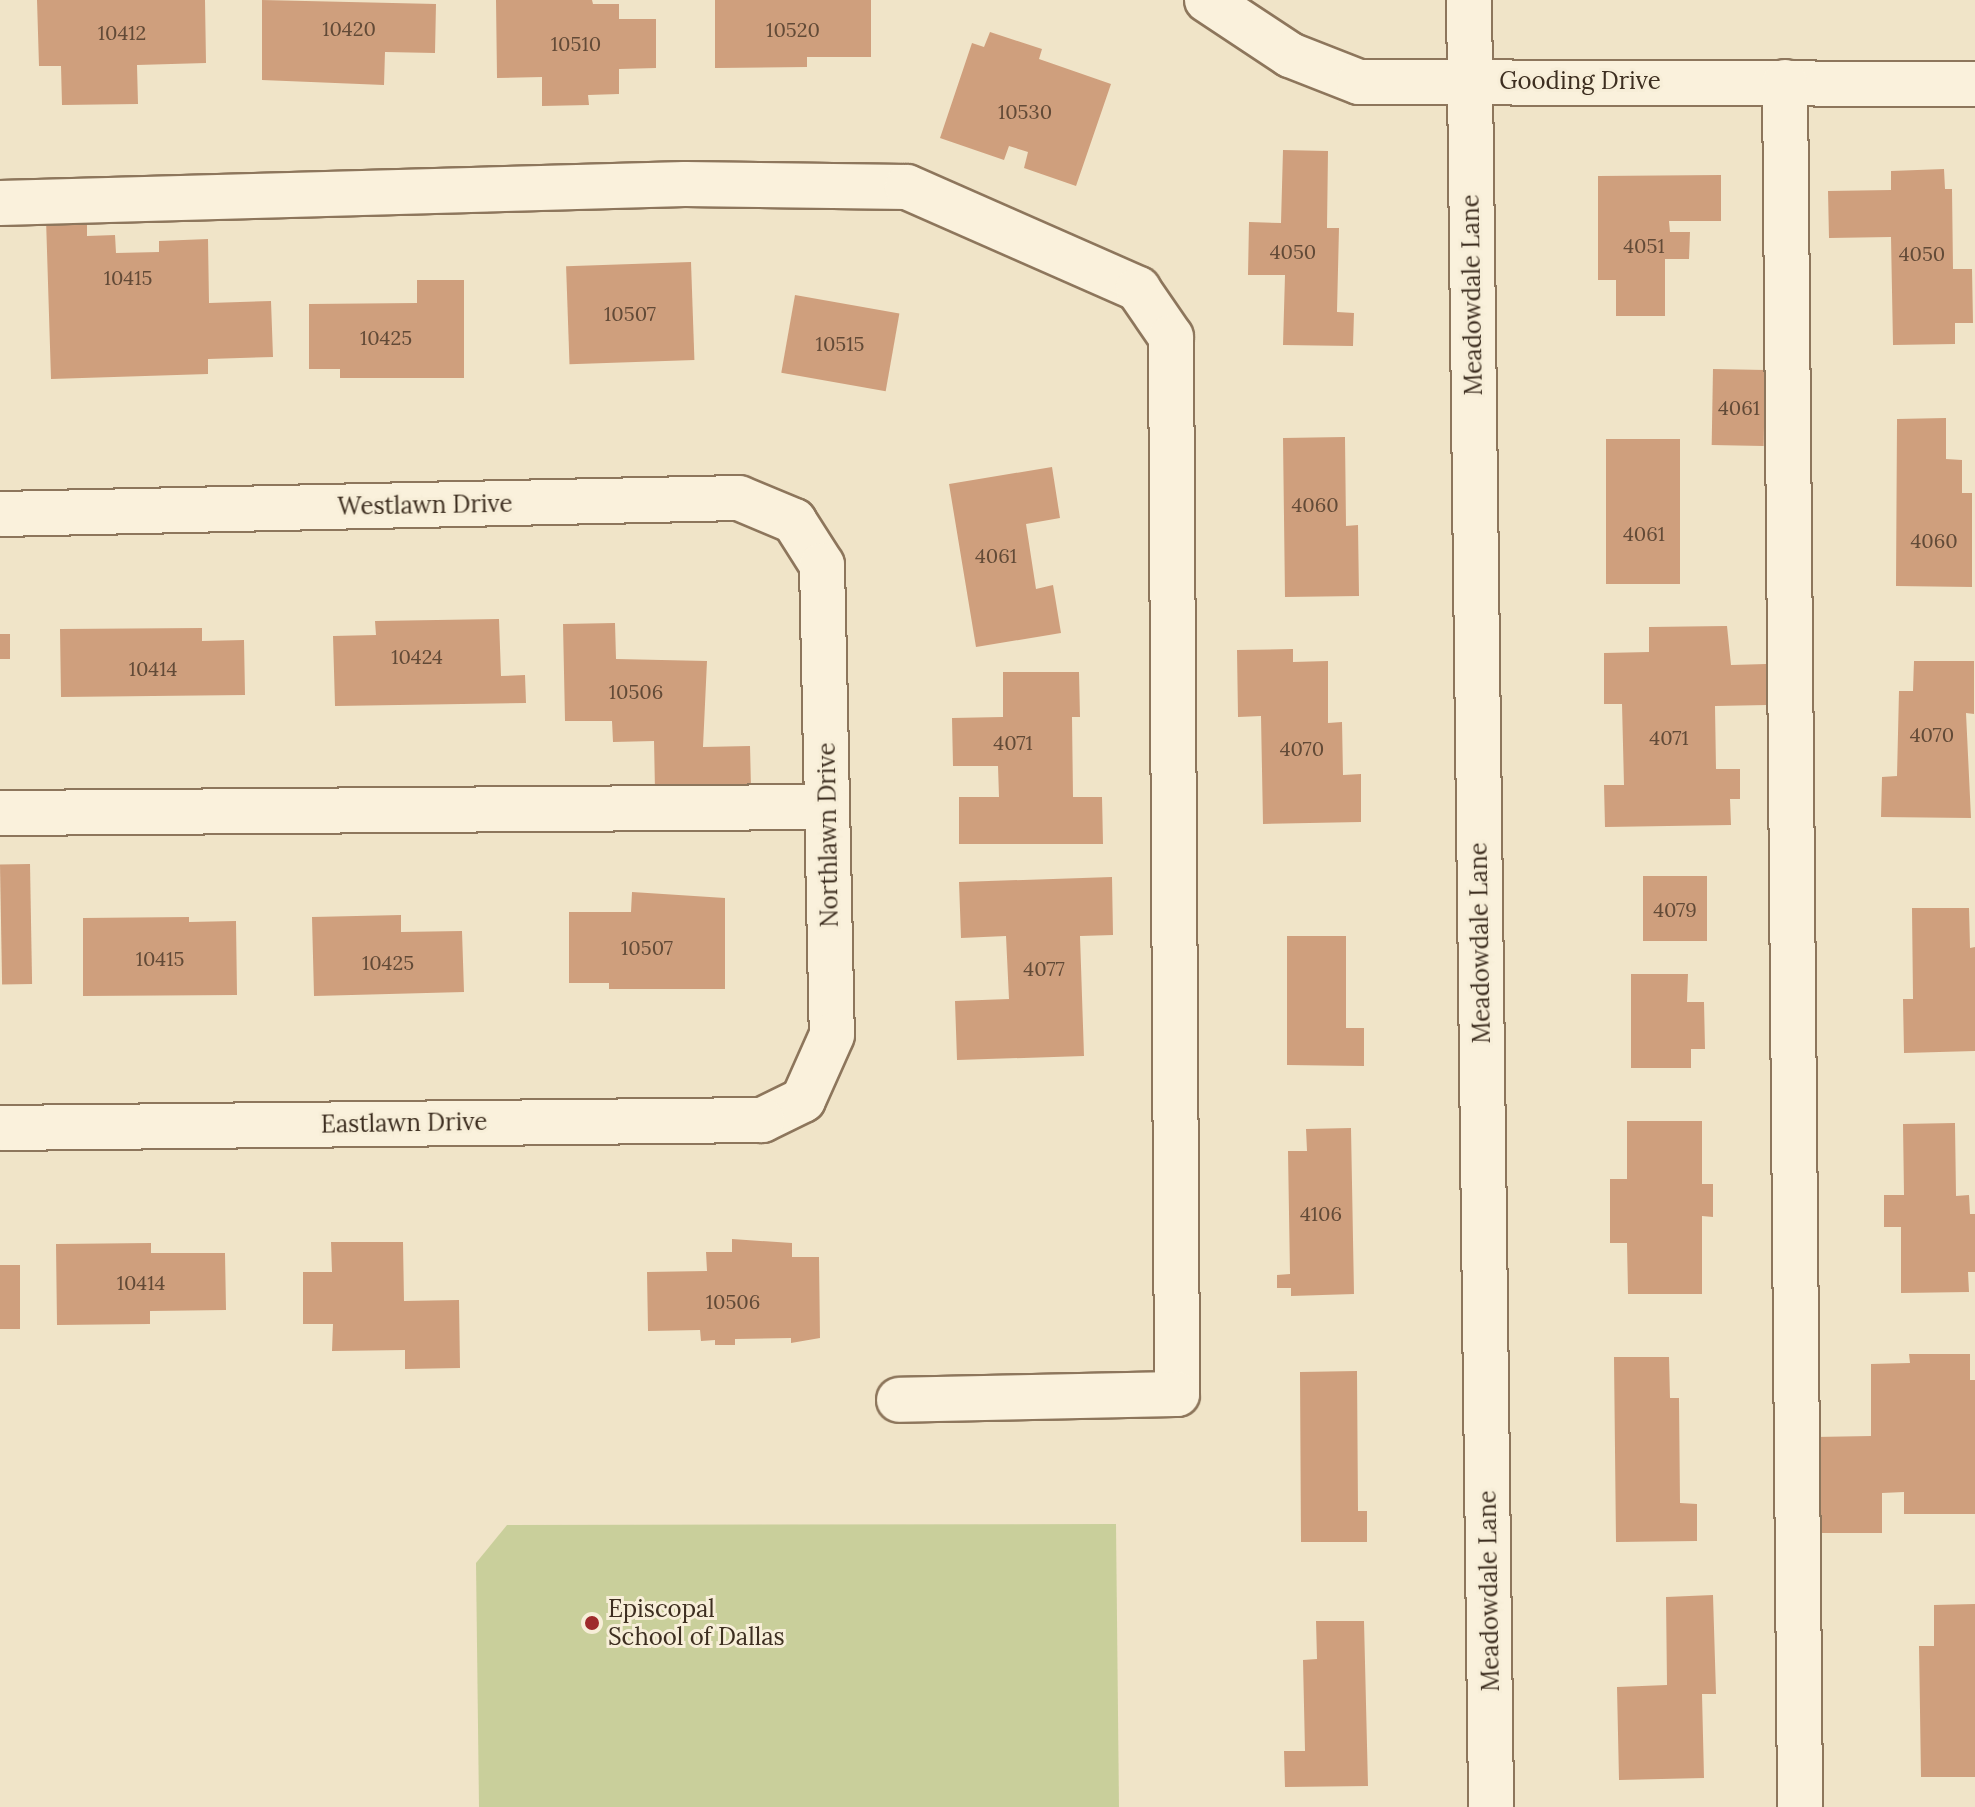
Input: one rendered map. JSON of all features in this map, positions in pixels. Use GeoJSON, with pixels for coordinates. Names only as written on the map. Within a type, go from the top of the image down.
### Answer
{"type":"FeatureCollection","features":[{"type":"Feature","properties":{"kind":"street","name":"Gooding Drive"},"geometry":{"type":"LineString","coordinates":[[1207,0],[1290,55],[1359,82],[1975,84]]}},
{"type":"Feature","properties":{"kind":"street","name":"Meadowdale Lane"},"geometry":{"type":"LineString","coordinates":[[1469,0],[1491,1807]]}},
{"type":"Feature","properties":{"kind":"street"},"geometry":{"type":"LineString","coordinates":[[1785,82],[1800,1807]]}},
{"type":"Feature","properties":{"kind":"street"},"geometry":{"type":"LineString","coordinates":[[0,203],[685,184],[907,187],[1138,289],[1171,337],[1177,1394],[899,1400]]}},
{"type":"Feature","properties":{"kind":"street","name":"Westlawn Drive"},"geometry":{"type":"LineString","coordinates":[[0,514],[739,498],[794,521],[822,565]]}},
{"type":"Feature","properties":{"kind":"street","name":"Northlawn Drive"},"geometry":{"type":"LineString","coordinates":[[803,1100],[832,1035],[822,565]]}},
{"type":"Feature","properties":{"kind":"street"},"geometry":{"type":"LineString","coordinates":[[0,813],[827,807]]}},
{"type":"Feature","properties":{"kind":"street","name":"Eastlawn Drive"},"geometry":{"type":"LineString","coordinates":[[0,1128],[762,1120],[803,1100]]}},
{"type":"Feature","properties":{"kind":"green space"},"geometry":{"type":"Polygon","coordinates":[[[1116,1524],[1119,1807],[479,1807],[476,1563],[507,1525],[1116,1524]]]}},
{"type":"Feature","properties":{"kind":"building"},"geometry":{"type":"Polygon","coordinates":[[[37,0],[205,0],[206,63],[137,65],[138,104],[62,105],[61,66],[39,66],[37,0]]]}},
{"type":"Feature","properties":{"kind":"building"},"geometry":{"type":"Polygon","coordinates":[[[262,0],[436,4],[435,53],[385,52],[384,85],[262,80],[262,0]]]}},
{"type":"Feature","properties":{"kind":"building"},"geometry":{"type":"Polygon","coordinates":[[[496,0],[592,0],[593,4],[619,4],[619,19],[656,19],[656,68],[619,69],[619,94],[588,95],[589,105],[542,106],[542,77],[497,78],[496,0]]]}},
{"type":"Feature","properties":{"kind":"building"},"geometry":{"type":"Polygon","coordinates":[[[715,0],[871,0],[871,57],[807,57],[807,67],[715,68],[715,0]]]}},
{"type":"Feature","properties":{"kind":"building"},"geometry":{"type":"Polygon","coordinates":[[[990,32],[1042,49],[1039,59],[1111,84],[1076,186],[1024,168],[1028,152],[1009,146],[1004,160],[940,138],[972,43],[984,47],[990,32]]]}},
{"type":"Feature","properties":{"kind":"building"},"geometry":{"type":"Polygon","coordinates":[[[1283,150],[1328,151],[1327,228],[1339,228],[1337,312],[1354,313],[1353,346],[1283,345],[1285,275],[1248,275],[1249,222],[1281,223],[1283,150]]]}},
{"type":"Feature","properties":{"kind":"building"},"geometry":{"type":"Polygon","coordinates":[[[1944,169],[1945,189],[1952,189],[1953,269],[1972,269],[1973,323],[1955,323],[1955,344],[1893,345],[1891,237],[1829,238],[1828,191],[1891,190],[1891,171],[1944,169]]]}},
{"type":"Feature","properties":{"kind":"building"},"geometry":{"type":"Polygon","coordinates":[[[1721,175],[1721,221],[1669,221],[1670,232],[1690,232],[1689,259],[1665,259],[1665,316],[1616,316],[1616,280],[1598,280],[1598,176],[1721,175]]]}},
{"type":"Feature","properties":{"kind":"building"},"geometry":{"type":"Polygon","coordinates":[[[87,218],[87,236],[115,235],[116,253],[159,252],[159,241],[208,239],[209,303],[271,301],[273,357],[208,359],[208,374],[51,379],[46,219],[87,218]]]}},
{"type":"Feature","properties":{"kind":"building"},"geometry":{"type":"Polygon","coordinates":[[[691,262],[694,360],[569,364],[566,266],[691,262]]]}},
{"type":"Feature","properties":{"kind":"building"},"geometry":{"type":"Polygon","coordinates":[[[417,280],[464,280],[464,378],[340,378],[340,369],[309,369],[309,304],[417,303],[417,280]]]}},
{"type":"Feature","properties":{"kind":"building"},"geometry":{"type":"Polygon","coordinates":[[[795,295],[899,313],[886,391],[781,373],[795,295]]]}},
{"type":"Feature","properties":{"kind":"building"},"geometry":{"type":"Polygon","coordinates":[[[1713,369],[1765,370],[1764,446],[1712,445],[1713,369]]]}},
{"type":"Feature","properties":{"kind":"building"},"geometry":{"type":"Polygon","coordinates":[[[1946,418],[1946,459],[1962,460],[1962,493],[1972,493],[1972,587],[1896,586],[1897,419],[1946,418]]]}},
{"type":"Feature","properties":{"kind":"building"},"geometry":{"type":"Polygon","coordinates":[[[1345,437],[1346,526],[1358,525],[1359,596],[1285,597],[1283,438],[1345,437]]]}},
{"type":"Feature","properties":{"kind":"building"},"geometry":{"type":"Polygon","coordinates":[[[1606,439],[1680,439],[1680,584],[1606,584],[1606,439]]]}},
{"type":"Feature","properties":{"kind":"building"},"geometry":{"type":"Polygon","coordinates":[[[1052,467],[1060,518],[1026,524],[1036,589],[1053,585],[1061,633],[976,647],[949,484],[1052,467]]]}},
{"type":"Feature","properties":{"kind":"building"},"geometry":{"type":"Polygon","coordinates":[[[499,619],[501,676],[525,675],[526,703],[335,706],[333,636],[376,635],[375,621],[499,619]]]}},
{"type":"Feature","properties":{"kind":"building"},"geometry":{"type":"Polygon","coordinates":[[[615,623],[616,659],[707,661],[703,747],[750,746],[751,788],[655,790],[654,741],[613,742],[612,721],[565,721],[563,624],[615,623]]]}},
{"type":"Feature","properties":{"kind":"building"},"geometry":{"type":"Polygon","coordinates":[[[1727,626],[1731,665],[1766,664],[1767,705],[1715,706],[1716,769],[1740,769],[1740,799],[1730,799],[1731,825],[1605,827],[1604,785],[1624,785],[1622,704],[1604,704],[1604,653],[1649,652],[1649,627],[1727,626]]]}},
{"type":"Feature","properties":{"kind":"building"},"geometry":{"type":"Polygon","coordinates":[[[202,628],[202,641],[244,640],[245,695],[61,697],[60,629],[202,628]]]}},
{"type":"Feature","properties":{"kind":"building"},"geometry":{"type":"Polygon","coordinates":[[[0,634],[10,634],[10,659],[0,659],[0,634]]]}},
{"type":"Feature","properties":{"kind":"building"},"geometry":{"type":"Polygon","coordinates":[[[1293,649],[1293,662],[1328,661],[1328,723],[1342,722],[1343,775],[1361,774],[1361,822],[1263,824],[1261,716],[1238,717],[1237,650],[1293,649]]]}},
{"type":"Feature","properties":{"kind":"building"},"geometry":{"type":"Polygon","coordinates":[[[1914,661],[1974,661],[1974,714],[1966,713],[1971,818],[1881,817],[1882,777],[1897,776],[1899,691],[1913,691],[1914,661]]]}},
{"type":"Feature","properties":{"kind":"building"},"geometry":{"type":"Polygon","coordinates":[[[1003,672],[1079,672],[1080,717],[1072,717],[1073,797],[1102,797],[1103,844],[959,844],[959,797],[999,797],[998,766],[953,766],[952,718],[1003,717],[1003,672]]]}},
{"type":"Feature","properties":{"kind":"building"},"geometry":{"type":"Polygon","coordinates":[[[30,864],[32,984],[2,985],[0,865],[30,864]]]}},
{"type":"Feature","properties":{"kind":"building"},"geometry":{"type":"Polygon","coordinates":[[[1643,876],[1707,876],[1707,941],[1643,941],[1643,876]]]}},
{"type":"Feature","properties":{"kind":"building"},"geometry":{"type":"Polygon","coordinates":[[[1112,877],[1113,935],[1080,936],[1084,1056],[957,1060],[955,1001],[1009,999],[1006,936],[961,938],[959,882],[1112,877]]]}},
{"type":"Feature","properties":{"kind":"building"},"geometry":{"type":"Polygon","coordinates":[[[632,892],[725,898],[725,989],[609,989],[609,983],[569,983],[569,912],[631,912],[632,892]]]}},
{"type":"Feature","properties":{"kind":"building"},"geometry":{"type":"Polygon","coordinates":[[[1912,908],[1969,908],[1970,948],[1975,947],[1975,1051],[1904,1053],[1903,999],[1913,999],[1912,908]]]}},
{"type":"Feature","properties":{"kind":"building"},"geometry":{"type":"Polygon","coordinates":[[[401,915],[401,932],[462,931],[464,992],[314,996],[312,917],[401,915]]]}},
{"type":"Feature","properties":{"kind":"building"},"geometry":{"type":"Polygon","coordinates":[[[189,917],[189,922],[236,921],[237,995],[83,996],[83,918],[189,917]]]}},
{"type":"Feature","properties":{"kind":"building"},"geometry":{"type":"Polygon","coordinates":[[[1287,936],[1346,936],[1346,1028],[1364,1028],[1364,1066],[1287,1065],[1287,936]]]}},
{"type":"Feature","properties":{"kind":"building"},"geometry":{"type":"Polygon","coordinates":[[[1631,974],[1688,974],[1687,1002],[1704,1002],[1705,1049],[1691,1049],[1691,1068],[1631,1068],[1631,974]]]}},
{"type":"Feature","properties":{"kind":"building"},"geometry":{"type":"Polygon","coordinates":[[[1627,1121],[1702,1121],[1702,1184],[1713,1184],[1713,1217],[1702,1216],[1702,1294],[1628,1294],[1627,1243],[1610,1243],[1610,1179],[1627,1179],[1627,1121]]]}},
{"type":"Feature","properties":{"kind":"building"},"geometry":{"type":"Polygon","coordinates":[[[1955,1123],[1956,1196],[1969,1195],[1970,1214],[1975,1214],[1975,1272],[1968,1272],[1969,1292],[1901,1293],[1901,1227],[1884,1227],[1884,1195],[1904,1195],[1903,1124],[1955,1123]]]}},
{"type":"Feature","properties":{"kind":"building"},"geometry":{"type":"Polygon","coordinates":[[[1351,1128],[1354,1294],[1291,1296],[1291,1288],[1277,1288],[1277,1275],[1290,1274],[1288,1151],[1307,1151],[1306,1129],[1351,1128]]]}},
{"type":"Feature","properties":{"kind":"building"},"geometry":{"type":"Polygon","coordinates":[[[732,1239],[792,1243],[792,1257],[819,1257],[820,1338],[791,1343],[791,1338],[735,1339],[735,1345],[715,1345],[715,1340],[701,1341],[700,1330],[648,1331],[647,1272],[707,1271],[706,1252],[732,1252],[732,1239]]]}},
{"type":"Feature","properties":{"kind":"building"},"geometry":{"type":"Polygon","coordinates":[[[331,1242],[403,1242],[404,1301],[459,1300],[460,1368],[405,1369],[405,1350],[332,1351],[333,1324],[303,1324],[303,1272],[332,1272],[331,1242]]]}},
{"type":"Feature","properties":{"kind":"building"},"geometry":{"type":"Polygon","coordinates":[[[151,1243],[151,1253],[225,1253],[226,1310],[150,1311],[150,1324],[57,1325],[56,1244],[151,1243]]]}},
{"type":"Feature","properties":{"kind":"building"},"geometry":{"type":"Polygon","coordinates":[[[0,1265],[20,1265],[20,1329],[0,1329],[0,1265]]]}},
{"type":"Feature","properties":{"kind":"building"},"geometry":{"type":"Polygon","coordinates":[[[1909,1354],[1970,1354],[1970,1380],[1975,1380],[1975,1514],[1904,1514],[1904,1492],[1882,1493],[1882,1533],[1816,1533],[1815,1437],[1871,1436],[1871,1364],[1910,1363],[1909,1354]]]}},
{"type":"Feature","properties":{"kind":"building"},"geometry":{"type":"Polygon","coordinates":[[[1614,1357],[1669,1357],[1670,1398],[1679,1398],[1680,1503],[1697,1504],[1697,1541],[1616,1542],[1614,1357]]]}},
{"type":"Feature","properties":{"kind":"building"},"geometry":{"type":"Polygon","coordinates":[[[1357,1371],[1358,1511],[1367,1511],[1367,1542],[1301,1542],[1300,1372],[1357,1371]]]}},
{"type":"Feature","properties":{"kind":"building"},"geometry":{"type":"Polygon","coordinates":[[[1713,1595],[1716,1694],[1702,1694],[1704,1778],[1619,1780],[1617,1687],[1667,1685],[1666,1597],[1713,1595]]]}},
{"type":"Feature","properties":{"kind":"building"},"geometry":{"type":"Polygon","coordinates":[[[1975,1604],[1975,1777],[1921,1777],[1919,1646],[1934,1646],[1934,1605],[1975,1604]]]}},
{"type":"Feature","properties":{"kind":"building"},"geometry":{"type":"Polygon","coordinates":[[[1316,1621],[1364,1621],[1368,1786],[1285,1787],[1284,1751],[1305,1751],[1303,1660],[1317,1659],[1316,1621]]]}},
{"type":"Feature","properties":{"kind":"place","name":"Episcopal School of Dallas"},"geometry":{"type":"Point","coordinates":[592,1623]}}]}
